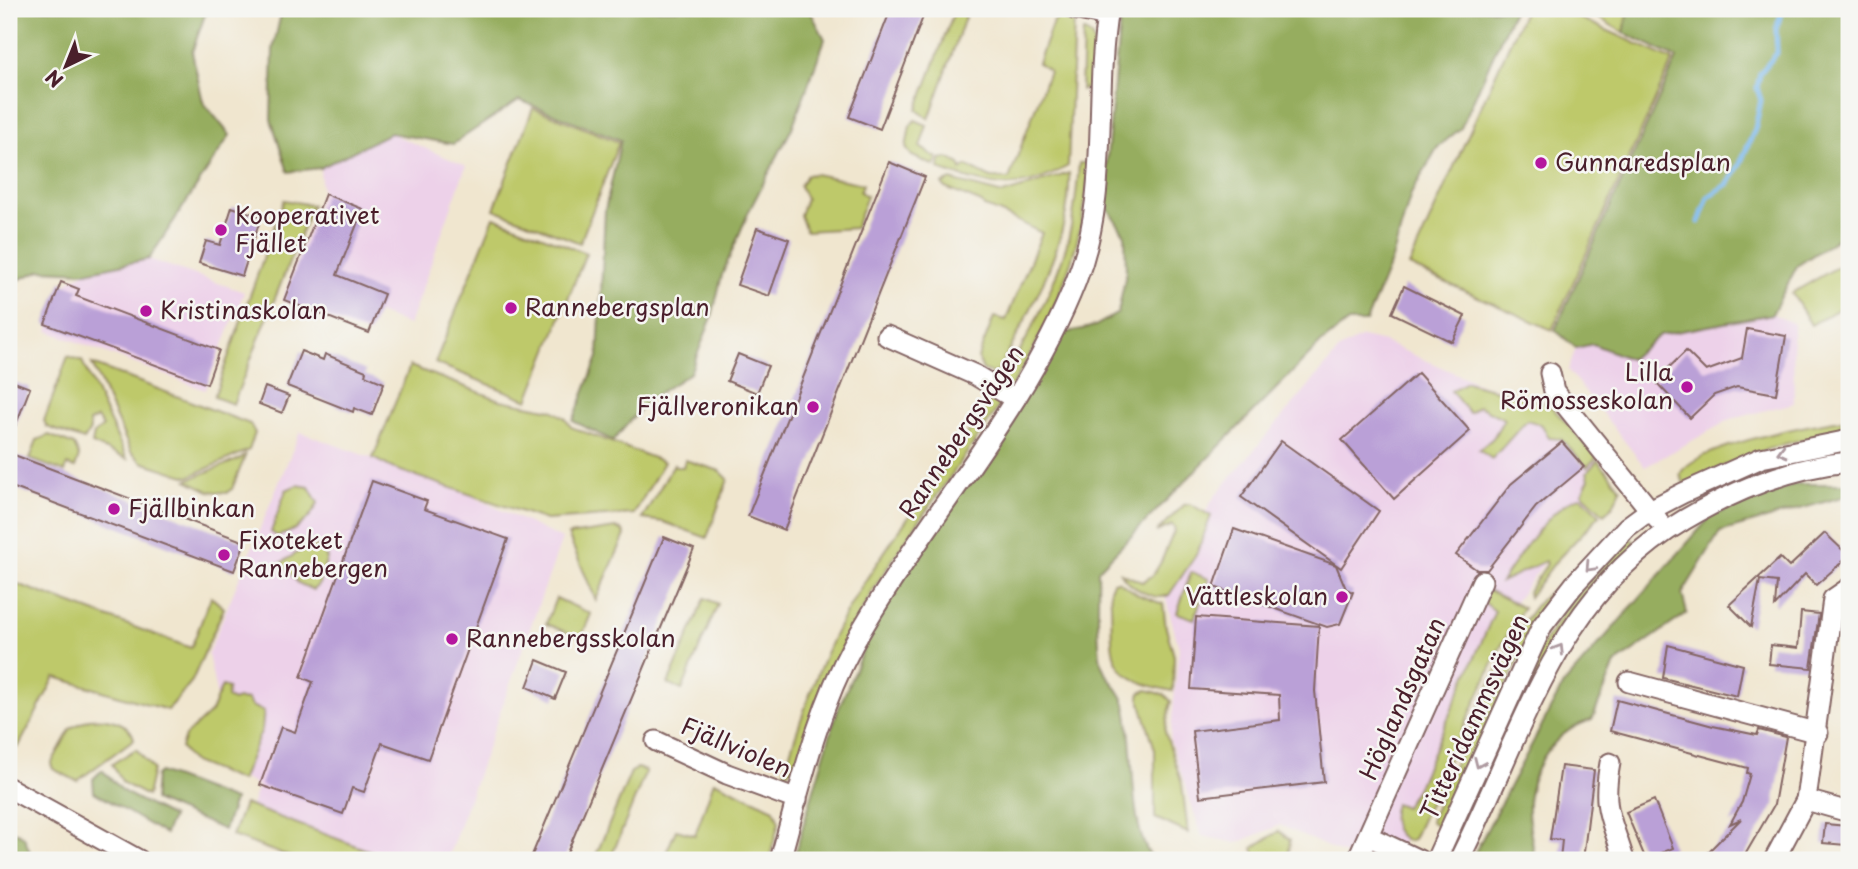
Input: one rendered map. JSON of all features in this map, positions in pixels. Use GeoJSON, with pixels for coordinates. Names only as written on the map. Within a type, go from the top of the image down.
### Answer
{"type":"FeatureCollection","features":[{"type":"Feature","properties":{"kind":"street"},"geometry":{"type":"LineString","coordinates":[[1074,9],[1108,12]]}},
{"type":"Feature","properties":{"kind":"street","name":"Rannebergsvägen"},"geometry":{"type":"LineString","coordinates":[[780,860],[818,730],[852,648],[910,552],[1015,399],[1045,350],[1077,278],[1093,228],[1098,187],[1108,12]]}},
{"type":"Feature","properties":{"kind":"street"},"geometry":{"type":"LineString","coordinates":[[887,336],[975,375],[1015,399]]}},
{"type":"Feature","properties":{"kind":"street"},"geometry":{"type":"LineString","coordinates":[[1550,373],[1554,391],[1665,530]]}},
{"type":"Feature","properties":{"kind":"street","name":"Titteridammsvägen"},"geometry":{"type":"LineString","coordinates":[[1436,860],[1542,626],[1577,581],[1627,527],[1650,510],[1760,458],[1849,440]]}},
{"type":"Feature","properties":{"kind":"street","name":"Titteridammsvägen"},"geometry":{"type":"LineString","coordinates":[[1459,860],[1543,676],[1584,608],[1610,577],[1665,530],[1720,498],[1758,483],[1807,469],[1849,462]]}},
{"type":"Feature","properties":{"kind":"street","name":"Höglandsgatan"},"geometry":{"type":"LineString","coordinates":[[1357,860],[1482,581]]}},
{"type":"Feature","properties":{"kind":"street"},"geometry":{"type":"LineString","coordinates":[[1774,860],[1806,800],[1818,733],[1833,599],[1849,588]]}},
{"type":"Feature","properties":{"kind":"street"},"geometry":{"type":"LineString","coordinates":[[1629,682],[1818,733]]}},
{"type":"Feature","properties":{"kind":"street","name":"Fjällviolen"},"geometry":{"type":"LineString","coordinates":[[656,741],[727,774],[797,800]]}},
{"type":"Feature","properties":{"kind":"street"},"geometry":{"type":"LineString","coordinates":[[1610,764],[1604,792],[1608,818],[1625,860]]}},
{"type":"Feature","properties":{"kind":"street"},"geometry":{"type":"LineString","coordinates":[[9,788],[132,859]]}},
{"type":"Feature","properties":{"kind":"street"},"geometry":{"type":"LineString","coordinates":[[1806,800],[1849,812]]}},
{"type":"Feature","properties":{"kind":"street"},"geometry":{"type":"LineString","coordinates":[[1367,836],[1419,860]]}},
{"type":"Feature","properties":{"kind":"shaded area"},"geometry":{"type":"Polygon","coordinates":[[[390,133],[466,166],[409,325],[378,313],[369,335],[282,301],[322,192],[320,168],[390,133]]]}},
{"type":"Feature","properties":{"kind":"shaded area","name":"Kristinaskolan"},"geometry":{"type":"Polygon","coordinates":[[[149,259],[244,292],[205,390],[48,331],[69,281],[86,272],[149,259]]]}},
{"type":"Feature","properties":{"kind":"shaded area","name":"Lilla Römosseskolan"},"geometry":{"type":"Polygon","coordinates":[[[1772,314],[1793,323],[1794,403],[1731,419],[1645,467],[1568,370],[1576,348],[1593,344],[1630,359],[1660,335],[1772,314]]]}},
{"type":"Feature","properties":{"kind":"shaded area","name":"Vättleskolan"},"geometry":{"type":"Polygon","coordinates":[[[1362,337],[1384,342],[1482,385],[1549,402],[1608,477],[1512,606],[1394,860],[1356,860],[1280,825],[1237,843],[1202,836],[1170,740],[1179,648],[1163,588],[1214,497],[1341,348],[1362,337]]]}},
{"type":"Feature","properties":{"kind":"shaded area"},"geometry":{"type":"Polygon","coordinates":[[[300,432],[459,490],[562,539],[447,860],[381,860],[249,812],[258,786],[233,774],[208,654],[300,432]]]}},
{"type":"Feature","properties":{"kind":"green space"},"geometry":{"type":"Polygon","coordinates":[[[9,9],[207,9],[192,52],[203,102],[230,135],[149,259],[86,272],[41,270],[9,284],[9,9]]]}},
{"type":"Feature","properties":{"kind":"green space"},"geometry":{"type":"Polygon","coordinates":[[[282,9],[809,9],[825,39],[792,128],[749,211],[722,275],[712,317],[690,373],[648,400],[613,441],[573,421],[598,357],[605,210],[621,140],[519,100],[453,144],[390,133],[320,168],[288,172],[271,119],[273,49],[282,9]]]}},
{"type":"Feature","properties":{"kind":"green space"},"geometry":{"type":"Polygon","coordinates":[[[955,9],[968,9],[929,119],[917,110],[955,9]]]}},
{"type":"Feature","properties":{"kind":"green space"},"geometry":{"type":"Polygon","coordinates":[[[1121,9],[1514,9],[1461,128],[1437,148],[1411,194],[1392,259],[1366,322],[1348,322],[1321,343],[1098,570],[1101,662],[1125,704],[1136,809],[1145,847],[1154,860],[793,860],[836,715],[886,594],[981,461],[1065,333],[1095,326],[1118,313],[1126,273],[1125,235],[1103,201],[1121,9]]]}},
{"type":"Feature","properties":{"kind":"green space","name":"Gunnaredsplan"},"geometry":{"type":"Polygon","coordinates":[[[1525,9],[1560,9],[1673,60],[1552,330],[1409,266],[1525,9]]]}},
{"type":"Feature","properties":{"kind":"green space"},"geometry":{"type":"Polygon","coordinates":[[[1584,9],[1629,9],[1624,33],[1584,9]]]}},
{"type":"Feature","properties":{"kind":"green space"},"geometry":{"type":"Polygon","coordinates":[[[1629,9],[1849,9],[1849,231],[1797,266],[1772,314],[1660,335],[1630,359],[1593,344],[1576,348],[1555,330],[1677,58],[1624,33],[1629,9]]]}},
{"type":"Feature","properties":{"kind":"green space"},"geometry":{"type":"Polygon","coordinates":[[[1063,16],[1074,21],[1068,166],[1034,181],[1004,185],[989,184],[939,169],[940,159],[948,158],[960,164],[961,170],[967,166],[991,178],[1009,179],[1049,71],[1038,63],[1053,22],[1063,16]]]}},
{"type":"Feature","properties":{"kind":"green space"},"geometry":{"type":"Polygon","coordinates":[[[1083,31],[1091,36],[1095,46],[1091,89],[1081,90],[1083,31]]]}},
{"type":"Feature","properties":{"kind":"green space"},"geometry":{"type":"Polygon","coordinates":[[[533,108],[619,142],[580,243],[494,209],[533,108]]]}},
{"type":"Feature","properties":{"kind":"green space"},"geometry":{"type":"Polygon","coordinates":[[[915,120],[927,125],[920,147],[937,158],[935,166],[912,156],[906,148],[910,126],[915,120]]]}},
{"type":"Feature","properties":{"kind":"green space"},"geometry":{"type":"Polygon","coordinates":[[[1079,163],[1089,163],[1081,223],[1065,280],[1041,334],[980,435],[911,532],[865,604],[833,671],[798,766],[783,774],[814,683],[843,618],[883,554],[972,427],[1026,340],[1048,294],[1069,237],[1079,163]]]}},
{"type":"Feature","properties":{"kind":"green space"},"geometry":{"type":"Polygon","coordinates":[[[1069,173],[1064,224],[1035,301],[998,371],[994,374],[983,370],[978,358],[994,317],[1006,320],[1042,233],[945,188],[942,184],[951,180],[1003,194],[1069,173]]]}},
{"type":"Feature","properties":{"kind":"green space"},"geometry":{"type":"Polygon","coordinates":[[[815,174],[863,184],[860,192],[867,196],[855,228],[806,231],[800,215],[806,199],[800,186],[807,175],[815,174]]]}},
{"type":"Feature","properties":{"kind":"green space"},"geometry":{"type":"Polygon","coordinates":[[[284,200],[312,205],[233,404],[214,397],[284,200]]]}},
{"type":"Feature","properties":{"kind":"green space","name":"Rannebergsplan"},"geometry":{"type":"Polygon","coordinates":[[[494,217],[586,253],[528,400],[435,363],[494,217]]]}},
{"type":"Feature","properties":{"kind":"green space"},"geometry":{"type":"Polygon","coordinates":[[[1848,261],[1849,303],[1811,325],[1792,293],[1848,261]]]}},
{"type":"Feature","properties":{"kind":"green space"},"geometry":{"type":"Polygon","coordinates":[[[68,356],[82,361],[127,459],[92,444],[94,434],[103,427],[97,418],[89,422],[90,430],[84,440],[47,427],[44,421],[68,356]]]}},
{"type":"Feature","properties":{"kind":"green space"},"geometry":{"type":"Polygon","coordinates":[[[92,364],[250,424],[255,433],[249,450],[188,477],[142,462],[131,452],[92,364]]]}},
{"type":"Feature","properties":{"kind":"green space"},"geometry":{"type":"Polygon","coordinates":[[[410,366],[500,400],[552,410],[565,418],[571,427],[664,462],[634,514],[546,520],[392,468],[373,458],[410,366]]]}},
{"type":"Feature","properties":{"kind":"green space"},"geometry":{"type":"Polygon","coordinates":[[[1466,382],[1549,404],[1597,457],[1587,467],[1561,439],[1549,438],[1542,425],[1527,420],[1492,459],[1479,450],[1493,438],[1504,419],[1479,406],[1469,413],[1451,391],[1466,382]]]}},
{"type":"Feature","properties":{"kind":"green space"},"geometry":{"type":"Polygon","coordinates":[[[1849,419],[1849,431],[1764,450],[1685,485],[1680,475],[1689,465],[1706,455],[1730,446],[1785,431],[1849,419]]]}},
{"type":"Feature","properties":{"kind":"green space"},"geometry":{"type":"Polygon","coordinates":[[[49,435],[74,445],[79,456],[75,468],[67,465],[65,472],[30,459],[37,440],[49,435]]]}},
{"type":"Feature","properties":{"kind":"green space"},"geometry":{"type":"Polygon","coordinates":[[[246,454],[232,489],[227,493],[209,491],[187,480],[240,459],[246,454]]]}},
{"type":"Feature","properties":{"kind":"green space"},"geometry":{"type":"Polygon","coordinates":[[[685,460],[720,471],[728,479],[707,538],[664,522],[642,519],[674,464],[676,467],[683,467],[685,460]]]}},
{"type":"Feature","properties":{"kind":"green space"},"geometry":{"type":"Polygon","coordinates":[[[1598,460],[1621,489],[1613,506],[1604,514],[1582,493],[1589,479],[1587,472],[1598,460]]]}},
{"type":"Feature","properties":{"kind":"green space"},"geometry":{"type":"Polygon","coordinates":[[[1795,484],[1849,484],[1849,495],[1720,532],[1682,594],[1687,613],[1615,664],[1592,720],[1569,731],[1550,748],[1543,759],[1532,782],[1528,802],[1535,860],[1471,860],[1563,685],[1711,516],[1795,484]]]}},
{"type":"Feature","properties":{"kind":"green space"},"geometry":{"type":"Polygon","coordinates":[[[297,485],[309,487],[318,503],[301,524],[290,532],[277,536],[271,532],[286,490],[297,485]]]}},
{"type":"Feature","properties":{"kind":"green space"},"geometry":{"type":"Polygon","coordinates":[[[1582,497],[1600,515],[1556,561],[1529,597],[1528,592],[1547,564],[1545,561],[1501,582],[1548,519],[1571,500],[1582,497]]]}},
{"type":"Feature","properties":{"kind":"green space"},"geometry":{"type":"Polygon","coordinates":[[[1190,504],[1211,516],[1196,555],[1169,595],[1150,595],[1136,588],[1121,573],[1142,582],[1153,575],[1175,529],[1172,525],[1156,532],[1184,505],[1190,504]]]}},
{"type":"Feature","properties":{"kind":"green space"},"geometry":{"type":"Polygon","coordinates":[[[616,528],[622,530],[625,535],[596,600],[568,535],[616,528]]]}},
{"type":"Feature","properties":{"kind":"green space"},"geometry":{"type":"Polygon","coordinates":[[[1628,536],[1638,546],[1599,582],[1466,838],[1454,833],[1539,650],[1565,609],[1628,536]]]}},
{"type":"Feature","properties":{"kind":"green space"},"geometry":{"type":"Polygon","coordinates":[[[308,546],[319,547],[327,558],[319,584],[313,590],[298,583],[281,563],[308,546]]]}},
{"type":"Feature","properties":{"kind":"green space"},"geometry":{"type":"Polygon","coordinates":[[[1191,572],[1209,579],[1194,619],[1177,613],[1191,572]]]}},
{"type":"Feature","properties":{"kind":"green space"},"geometry":{"type":"Polygon","coordinates":[[[9,581],[191,648],[211,597],[224,608],[192,681],[168,710],[55,677],[19,746],[9,752],[9,581]]]}},
{"type":"Feature","properties":{"kind":"green space"},"geometry":{"type":"Polygon","coordinates":[[[1118,581],[1139,595],[1163,604],[1174,656],[1173,691],[1132,678],[1121,669],[1115,658],[1110,589],[1113,582],[1118,581]]]}},
{"type":"Feature","properties":{"kind":"green space"},"geometry":{"type":"Polygon","coordinates":[[[1484,588],[1523,608],[1499,650],[1413,839],[1408,841],[1398,834],[1393,825],[1395,803],[1405,807],[1420,782],[1495,611],[1481,600],[1484,588]]]}},
{"type":"Feature","properties":{"kind":"green space"},"geometry":{"type":"Polygon","coordinates":[[[1554,590],[1526,642],[1442,829],[1430,821],[1468,732],[1522,625],[1539,601],[1554,590]]]}},
{"type":"Feature","properties":{"kind":"green space"},"geometry":{"type":"Polygon","coordinates":[[[556,598],[591,614],[581,638],[546,624],[556,598]]]}},
{"type":"Feature","properties":{"kind":"green space"},"geometry":{"type":"Polygon","coordinates":[[[705,598],[718,604],[682,690],[668,684],[705,598]]]}},
{"type":"Feature","properties":{"kind":"green space"},"geometry":{"type":"Polygon","coordinates":[[[222,686],[228,688],[227,698],[233,701],[248,700],[251,706],[264,711],[262,729],[241,781],[191,761],[181,748],[185,736],[211,712],[222,686]]]}},
{"type":"Feature","properties":{"kind":"green space"},"geometry":{"type":"Polygon","coordinates":[[[1147,690],[1165,695],[1171,701],[1165,731],[1182,784],[1188,833],[1155,818],[1155,750],[1139,697],[1140,693],[1147,690]]]}},
{"type":"Feature","properties":{"kind":"green space"},"geometry":{"type":"Polygon","coordinates":[[[89,719],[122,724],[132,733],[134,739],[77,781],[53,769],[51,764],[71,728],[89,719]]]}},
{"type":"Feature","properties":{"kind":"green space"},"geometry":{"type":"Polygon","coordinates":[[[136,749],[153,769],[147,796],[123,783],[112,764],[136,749]]]}},
{"type":"Feature","properties":{"kind":"green space"},"geometry":{"type":"Polygon","coordinates":[[[637,768],[646,771],[610,860],[594,860],[631,772],[637,768]]]}},
{"type":"Feature","properties":{"kind":"green space"},"geometry":{"type":"Polygon","coordinates":[[[102,770],[124,792],[172,817],[165,834],[94,792],[93,779],[102,770]]]}},
{"type":"Feature","properties":{"kind":"green space"},"geometry":{"type":"Polygon","coordinates":[[[160,772],[234,800],[224,830],[154,800],[156,775],[160,772]]]}},
{"type":"Feature","properties":{"kind":"green space"},"geometry":{"type":"Polygon","coordinates":[[[714,781],[774,809],[779,822],[769,860],[663,860],[676,830],[695,835],[714,781]]]}},
{"type":"Feature","properties":{"kind":"green space"},"geometry":{"type":"Polygon","coordinates":[[[244,804],[394,860],[298,860],[232,836],[244,804]]]}},
{"type":"Feature","properties":{"kind":"green space"},"geometry":{"type":"Polygon","coordinates":[[[9,828],[24,837],[33,860],[9,860],[9,828]]]}},
{"type":"Feature","properties":{"kind":"green space"},"geometry":{"type":"Polygon","coordinates":[[[1279,831],[1290,840],[1289,852],[1278,860],[1257,860],[1253,848],[1279,831]]]}},
{"type":"Feature","properties":{"kind":"building"},"geometry":{"type":"Polygon","coordinates":[[[891,9],[926,9],[880,129],[849,117],[891,9]]]}},
{"type":"Feature","properties":{"kind":"building","name":"Fjällveronikan"},"geometry":{"type":"Polygon","coordinates":[[[889,162],[925,177],[784,530],[748,516],[889,162]]]}},
{"type":"Feature","properties":{"kind":"building"},"geometry":{"type":"Polygon","coordinates":[[[325,194],[363,209],[337,275],[384,294],[369,333],[284,300],[325,194]]]}},
{"type":"Feature","properties":{"kind":"building","name":"Kooperativet Fjället"},"geometry":{"type":"Polygon","coordinates":[[[232,207],[261,217],[242,276],[199,263],[206,241],[220,245],[232,207]]]}},
{"type":"Feature","properties":{"kind":"building"},"geometry":{"type":"Polygon","coordinates":[[[757,228],[789,239],[769,296],[737,285],[757,228]]]}},
{"type":"Feature","properties":{"kind":"building"},"geometry":{"type":"Polygon","coordinates":[[[61,282],[79,289],[76,296],[219,350],[207,384],[45,324],[61,282]]]}},
{"type":"Feature","properties":{"kind":"building"},"geometry":{"type":"Polygon","coordinates":[[[1404,286],[1465,316],[1452,342],[1392,313],[1404,286]]]}},
{"type":"Feature","properties":{"kind":"building"},"geometry":{"type":"Polygon","coordinates":[[[1747,329],[1786,336],[1776,394],[1737,387],[1714,395],[1690,418],[1655,381],[1686,351],[1706,371],[1742,358],[1747,329]]]}},
{"type":"Feature","properties":{"kind":"building"},"geometry":{"type":"Polygon","coordinates":[[[301,351],[323,360],[325,354],[366,371],[365,375],[384,383],[372,415],[354,408],[353,412],[287,386],[301,351]]]}},
{"type":"Feature","properties":{"kind":"building"},"geometry":{"type":"Polygon","coordinates":[[[738,354],[768,366],[757,393],[727,381],[738,354]]]}},
{"type":"Feature","properties":{"kind":"building"},"geometry":{"type":"Polygon","coordinates":[[[1418,373],[1470,431],[1394,499],[1342,440],[1418,373]]]}},
{"type":"Feature","properties":{"kind":"building"},"geometry":{"type":"Polygon","coordinates":[[[9,380],[30,388],[10,440],[9,439],[9,380]]]}},
{"type":"Feature","properties":{"kind":"building"},"geometry":{"type":"Polygon","coordinates":[[[265,387],[289,396],[282,413],[259,404],[265,387]]]}},
{"type":"Feature","properties":{"kind":"building"},"geometry":{"type":"Polygon","coordinates":[[[1281,441],[1379,511],[1341,568],[1241,497],[1281,441]]]}},
{"type":"Feature","properties":{"kind":"building"},"geometry":{"type":"Polygon","coordinates":[[[1562,442],[1584,467],[1536,507],[1487,570],[1477,570],[1456,555],[1511,484],[1562,442]]]}},
{"type":"Feature","properties":{"kind":"building","name":"Fjällbinkan"},"geometry":{"type":"Polygon","coordinates":[[[9,453],[245,542],[234,571],[9,486],[9,453]]]}},
{"type":"Feature","properties":{"kind":"building"},"geometry":{"type":"Polygon","coordinates":[[[372,481],[427,501],[424,509],[508,539],[428,759],[382,743],[364,792],[352,788],[343,814],[260,785],[281,727],[295,732],[313,682],[301,677],[372,481]]]}},
{"type":"Feature","properties":{"kind":"building"},"geometry":{"type":"Polygon","coordinates":[[[1234,529],[1336,565],[1346,589],[1353,592],[1340,624],[1327,627],[1214,587],[1234,529]]]}},
{"type":"Feature","properties":{"kind":"building"},"geometry":{"type":"Polygon","coordinates":[[[1825,533],[1849,556],[1816,585],[1805,574],[1775,606],[1777,582],[1760,580],[1751,627],[1729,605],[1780,558],[1789,567],[1825,533]]]}},
{"type":"Feature","properties":{"kind":"building"},"geometry":{"type":"Polygon","coordinates":[[[664,537],[694,549],[564,860],[530,860],[664,537]]]}},
{"type":"Feature","properties":{"kind":"building"},"geometry":{"type":"Polygon","coordinates":[[[1801,612],[1819,614],[1811,668],[1769,664],[1771,645],[1798,648],[1801,612]]]}},
{"type":"Feature","properties":{"kind":"building"},"geometry":{"type":"Polygon","coordinates":[[[1196,617],[1319,626],[1315,691],[1324,782],[1200,797],[1192,731],[1280,720],[1279,695],[1191,689],[1196,617]]]}},
{"type":"Feature","properties":{"kind":"building"},"geometry":{"type":"Polygon","coordinates":[[[1668,645],[1743,665],[1737,696],[1663,678],[1668,645]]]}},
{"type":"Feature","properties":{"kind":"building"},"geometry":{"type":"Polygon","coordinates":[[[537,660],[566,672],[555,699],[527,687],[537,660]]]}},
{"type":"Feature","properties":{"kind":"building"},"geometry":{"type":"Polygon","coordinates":[[[1617,700],[1713,726],[1757,735],[1759,730],[1786,737],[1774,805],[1742,860],[1700,860],[1741,819],[1730,824],[1742,802],[1750,774],[1747,773],[1748,768],[1610,731],[1617,700]]]}},
{"type":"Feature","properties":{"kind":"building"},"geometry":{"type":"Polygon","coordinates":[[[1561,766],[1594,770],[1583,860],[1560,860],[1562,840],[1550,839],[1561,766]]]}},
{"type":"Feature","properties":{"kind":"building"},"geometry":{"type":"Polygon","coordinates":[[[1654,800],[1673,848],[1646,860],[1626,812],[1654,800]]]}},
{"type":"Feature","properties":{"kind":"building"},"geometry":{"type":"Polygon","coordinates":[[[1825,824],[1847,826],[1846,845],[1823,843],[1825,824]]]}},
{"type":"Feature","properties":{"kind":"waterway"},"geometry":{"type":"LineString","coordinates":[[1699,222],[1708,197],[1729,183],[1755,129],[1761,100],[1757,88],[1760,73],[1777,53],[1776,29],[1783,9]]}},
{"type":"Feature","properties":{"kind":"place","name":"Gunnaredsplan"},"geometry":{"type":"Point","coordinates":[1541,163]}},
{"type":"Feature","properties":{"kind":"place","name":"Kooperativet Fjället"},"geometry":{"type":"Point","coordinates":[221,230]}},
{"type":"Feature","properties":{"kind":"place","name":"Rannebergsplan"},"geometry":{"type":"Point","coordinates":[511,308]}},
{"type":"Feature","properties":{"kind":"place","name":"Kristinaskolan"},"geometry":{"type":"Point","coordinates":[146,311]}},
{"type":"Feature","properties":{"kind":"place","name":"Lilla Römosseskolan"},"geometry":{"type":"Point","coordinates":[1687,387]}},
{"type":"Feature","properties":{"kind":"place","name":"Fjällveronikan"},"geometry":{"type":"Point","coordinates":[813,407]}},
{"type":"Feature","properties":{"kind":"place","name":"Fjällbinkan"},"geometry":{"type":"Point","coordinates":[114,509]}},
{"type":"Feature","properties":{"kind":"place","name":"Fixoteket Rannebergen"},"geometry":{"type":"Point","coordinates":[224,555]}},
{"type":"Feature","properties":{"kind":"place","name":"Vättleskolan"},"geometry":{"type":"Point","coordinates":[1342,597]}},
{"type":"Feature","properties":{"kind":"place","name":"Rannebergsskolan"},"geometry":{"type":"Point","coordinates":[452,639]}}]}
